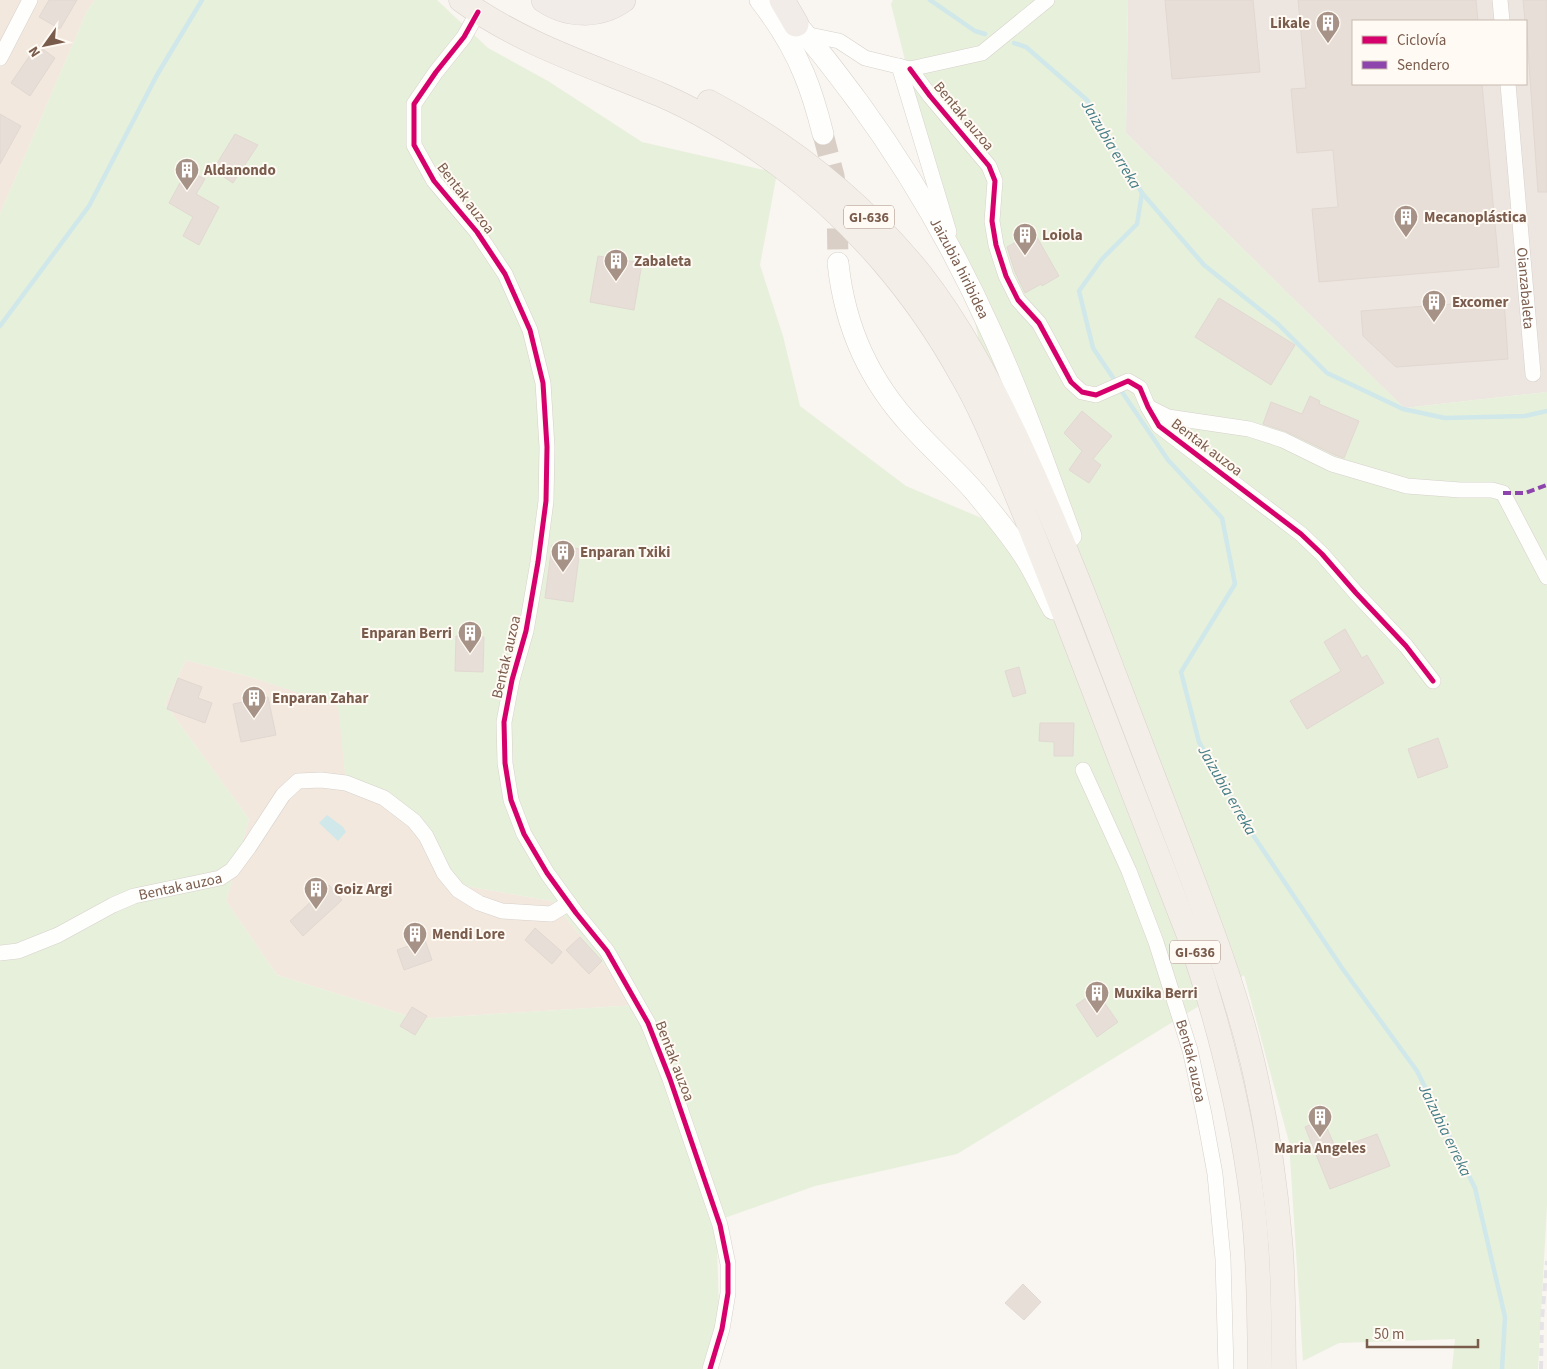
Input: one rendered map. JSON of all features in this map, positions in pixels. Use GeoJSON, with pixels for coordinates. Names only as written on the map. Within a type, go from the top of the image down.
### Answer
{"type":"FeatureCollection","features":[{"type":"Feature","properties":{"kind":"highway"},"geometry":{"type":"LineString","coordinates":[[544,0],[561,9],[586,13],[610,8],[623,0]]}},
{"type":"Feature","properties":{"kind":"highway"},"geometry":{"type":"LineString","coordinates":[[782,0],[800,29]]}},
{"type":"Feature","properties":{"kind":"main road"},"geometry":{"type":"LineString","coordinates":[[760,0],[784,34],[795,54],[812,95],[823,134]]}},
{"type":"Feature","properties":{"kind":"main road","name":"Jaizubia hiribidea"},"geometry":{"type":"LineString","coordinates":[[773,0],[835,70],[894,153],[932,214],[958,262],[992,332],[1023,406],[1075,545],[1076,573]]}},
{"type":"Feature","properties":{"kind":"main road","name":"GI-636"},"geometry":{"type":"LineString","coordinates":[[470,6],[506,28],[543,47],[661,95],[752,146],[801,183],[834,211],[859,236],[905,289],[940,339],[963,377],[986,424],[1036,540],[1191,941],[1218,1025],[1241,1128],[1252,1199],[1259,1287],[1260,1369]]}},
{"type":"Feature","properties":{"kind":"main road","name":"GI-636"},"geometry":{"type":"LineString","coordinates":[[506,28],[544,43],[666,82],[732,114],[792,152],[828,180],[874,222],[922,277],[972,352],[1034,475],[1076,573],[1213,931],[1243,1026],[1262,1105],[1276,1195],[1283,1286],[1284,1369]]}},
{"type":"Feature","properties":{"kind":"main road"},"geometry":{"type":"LineString","coordinates":[[838,263],[841,290],[848,318],[858,346],[874,376],[893,405],[973,491],[1008,533],[1027,561],[1052,608],[1072,632]]}},
{"type":"Feature","properties":{"kind":"street"},"geometry":{"type":"LineString","coordinates":[[0,58],[30,0]]}},
{"type":"Feature","properties":{"kind":"street","name":"Bentak auzoa"},"geometry":{"type":"LineString","coordinates":[[905,68],[982,53],[1047,0]]}},
{"type":"Feature","properties":{"kind":"street"},"geometry":{"type":"LineString","coordinates":[[1500,0],[1502,20]]}},
{"type":"Feature","properties":{"kind":"street","name":"Bentak auzoa"},"geometry":{"type":"LineString","coordinates":[[470,6],[464,37],[436,72],[414,104],[414,145],[434,181],[477,232],[505,274],[530,330],[543,382],[547,447],[546,501],[526,632],[512,680],[504,722],[505,763],[511,800],[524,834],[547,873],[607,950],[648,1023],[670,1079],[720,1225],[728,1264],[728,1293],[722,1329],[710,1369]]}},
{"type":"Feature","properties":{"kind":"street"},"geometry":{"type":"LineString","coordinates":[[800,29],[839,41],[866,58],[905,68],[958,262]]}},
{"type":"Feature","properties":{"kind":"street","name":"Bentak auzoa"},"geometry":{"type":"LineString","coordinates":[[905,68],[989,166],[995,181],[992,222],[996,244],[1006,276],[1018,300],[1039,323],[1071,382],[1082,392],[1096,395],[1128,381],[1140,388],[1159,426],[1301,534],[1315,547],[1406,646],[1433,681]]}},
{"type":"Feature","properties":{"kind":"street","name":"Oianzabaleta"},"geometry":{"type":"LineString","coordinates":[[1508,85],[1533,374]]}},
{"type":"Feature","properties":{"kind":"street","name":"Bentak auzoa"},"geometry":{"type":"LineString","coordinates":[[1148,407],[1168,417],[1249,429],[1283,440],[1332,464],[1407,486],[1460,490],[1492,490],[1502,494],[1547,577]]}},
{"type":"Feature","properties":{"kind":"street","name":"Bentak auzoa"},"geometry":{"type":"LineString","coordinates":[[1083,770],[1128,871],[1156,942],[1190,1050],[1215,1174],[1223,1260],[1226,1369]]}},
{"type":"Feature","properties":{"kind":"street","name":"Bentak auzoa"},"geometry":{"type":"LineString","coordinates":[[0,953],[18,951],[58,935],[113,905],[134,896],[220,878],[232,870],[283,795],[298,781],[321,780],[346,783],[384,798],[414,820],[426,836],[444,873],[458,890],[479,903],[502,911],[551,914],[569,903]]}},
{"type":"Feature","properties":{"kind":"shaded area"},"geometry":{"type":"Polygon","coordinates":[[[0,0],[95,0],[87,11],[0,214],[0,0]]]}},
{"type":"Feature","properties":{"kind":"shaded area"},"geometry":{"type":"Polygon","coordinates":[[[1128,0],[1547,0],[1547,392],[1404,408],[1126,133],[1128,0]]]}},
{"type":"Feature","properties":{"kind":"shaded area"},"geometry":{"type":"Polygon","coordinates":[[[186,660],[254,678],[339,706],[346,783],[417,829],[442,882],[552,901],[637,1005],[418,1019],[277,975],[226,901],[249,819],[165,704],[186,660]]]}},
{"type":"Feature","properties":{"kind":"green space"},"geometry":{"type":"Polygon","coordinates":[[[95,0],[437,0],[488,48],[548,81],[642,142],[777,173],[760,265],[783,336],[800,406],[906,486],[1019,534],[961,254],[919,116],[891,4],[893,0],[1128,0],[1126,133],[1404,408],[1547,392],[1547,1205],[1538,1369],[1452,1369],[1455,1339],[1339,1343],[1303,1361],[1289,1142],[1244,975],[1217,995],[957,1154],[815,1186],[716,1221],[720,1337],[710,1369],[0,1369],[0,214],[87,11],[95,0]],[[186,660],[165,704],[249,819],[226,901],[277,975],[418,1019],[637,1005],[552,901],[442,882],[417,829],[346,783],[338,706],[254,678],[186,660]]]}},
{"type":"Feature","properties":{"kind":"water"},"geometry":{"type":"Polygon","coordinates":[[[327,815],[343,827],[346,832],[338,841],[319,823],[327,815]]]}},
{"type":"Feature","properties":{"kind":"building"},"geometry":{"type":"Polygon","coordinates":[[[49,0],[77,0],[60,29],[39,17],[49,0]]]}},
{"type":"Feature","properties":{"kind":"building"},"geometry":{"type":"Polygon","coordinates":[[[1165,0],[1253,0],[1260,72],[1172,79],[1165,0]]]}},
{"type":"Feature","properties":{"kind":"building"},"geometry":{"type":"Polygon","coordinates":[[[1298,0],[1476,0],[1478,20],[1352,20],[1352,85],[1482,85],[1499,267],[1319,282],[1312,209],[1338,207],[1333,150],[1297,153],[1291,89],[1306,88],[1298,0]]]}},
{"type":"Feature","properties":{"kind":"building"},"geometry":{"type":"Polygon","coordinates":[[[1523,0],[1547,0],[1547,192],[1538,192],[1527,20],[1525,20],[1523,0]]]}},
{"type":"Feature","properties":{"kind":"building"},"geometry":{"type":"Polygon","coordinates":[[[37,45],[55,58],[30,96],[11,83],[37,45]]]}},
{"type":"Feature","properties":{"kind":"building"},"geometry":{"type":"Polygon","coordinates":[[[0,114],[21,126],[0,164],[0,114]]]}},
{"type":"Feature","properties":{"kind":"building"},"geometry":{"type":"Polygon","coordinates":[[[235,134],[258,145],[233,183],[213,170],[235,134]]]}},
{"type":"Feature","properties":{"kind":"building"},"geometry":{"type":"Polygon","coordinates":[[[187,170],[205,179],[196,194],[219,207],[199,245],[183,236],[193,217],[169,203],[187,170]]]}},
{"type":"Feature","properties":{"kind":"building","name":"Loiola"},"geometry":{"type":"Polygon","coordinates":[[[1034,232],[1059,276],[1025,293],[1015,272],[1007,247],[1034,232]]]}},
{"type":"Feature","properties":{"kind":"building","name":"Zabaleta"},"geometry":{"type":"Polygon","coordinates":[[[598,256],[642,263],[634,310],[590,302],[598,256]]]}},
{"type":"Feature","properties":{"kind":"building"},"geometry":{"type":"Polygon","coordinates":[[[1219,298],[1295,345],[1271,385],[1195,337],[1219,298]]]}},
{"type":"Feature","properties":{"kind":"building","name":"Excomer"},"geometry":{"type":"Polygon","coordinates":[[[1504,300],[1508,359],[1396,367],[1363,336],[1361,311],[1504,300]]]}},
{"type":"Feature","properties":{"kind":"building"},"geometry":{"type":"Polygon","coordinates":[[[1310,396],[1320,401],[1319,404],[1359,421],[1344,458],[1287,432],[1263,424],[1271,402],[1302,414],[1310,396]]]}},
{"type":"Feature","properties":{"kind":"building"},"geometry":{"type":"Polygon","coordinates":[[[1082,411],[1112,436],[1093,459],[1101,465],[1089,483],[1069,470],[1082,451],[1064,433],[1082,411]]]}},
{"type":"Feature","properties":{"kind":"building","name":"Enparan Txiki"},"geometry":{"type":"Polygon","coordinates":[[[552,545],[580,549],[573,602],[545,598],[552,545]]]}},
{"type":"Feature","properties":{"kind":"building"},"geometry":{"type":"Polygon","coordinates":[[[1345,629],[1362,658],[1367,655],[1384,683],[1307,729],[1290,701],[1341,671],[1324,642],[1345,629]]]}},
{"type":"Feature","properties":{"kind":"building","name":"Enparan Berri"},"geometry":{"type":"Polygon","coordinates":[[[456,636],[484,637],[483,672],[455,671],[456,636]]]}},
{"type":"Feature","properties":{"kind":"building"},"geometry":{"type":"Polygon","coordinates":[[[1019,667],[1026,693],[1013,697],[1005,671],[1019,667]]]}},
{"type":"Feature","properties":{"kind":"building"},"geometry":{"type":"Polygon","coordinates":[[[178,678],[202,687],[198,698],[212,703],[205,723],[167,709],[178,678]]]}},
{"type":"Feature","properties":{"kind":"building","name":"Enparan Zahar"},"geometry":{"type":"Polygon","coordinates":[[[268,697],[276,735],[241,742],[233,704],[268,697]]]}},
{"type":"Feature","properties":{"kind":"building"},"geometry":{"type":"Polygon","coordinates":[[[1040,723],[1074,723],[1073,756],[1054,756],[1054,742],[1039,741],[1040,723]]]}},
{"type":"Feature","properties":{"kind":"building"},"geometry":{"type":"Polygon","coordinates":[[[1438,738],[1448,767],[1418,778],[1408,749],[1438,738]]]}},
{"type":"Feature","properties":{"kind":"building","name":"Goiz Argi"},"geometry":{"type":"Polygon","coordinates":[[[329,885],[342,900],[303,936],[290,921],[329,885]]]}},
{"type":"Feature","properties":{"kind":"building"},"geometry":{"type":"Polygon","coordinates":[[[535,928],[562,952],[552,964],[525,940],[535,928]]]}},
{"type":"Feature","properties":{"kind":"building"},"geometry":{"type":"Polygon","coordinates":[[[580,937],[602,961],[589,974],[566,950],[580,937]]]}},
{"type":"Feature","properties":{"kind":"building","name":"Mendi Lore"},"geometry":{"type":"Polygon","coordinates":[[[425,940],[432,960],[404,970],[397,950],[425,940]]]}},
{"type":"Feature","properties":{"kind":"building","name":"Muxika Berri"},"geometry":{"type":"Polygon","coordinates":[[[1096,991],[1118,1022],[1097,1037],[1076,1005],[1096,991]]]}},
{"type":"Feature","properties":{"kind":"building"},"geometry":{"type":"Polygon","coordinates":[[[412,1007],[427,1016],[415,1035],[400,1026],[412,1007]]]}},
{"type":"Feature","properties":{"kind":"building"},"geometry":{"type":"Polygon","coordinates":[[[1323,1119],[1336,1149],[1377,1134],[1390,1166],[1330,1189],[1305,1127],[1323,1119]]]}},
{"type":"Feature","properties":{"kind":"building"},"geometry":{"type":"Polygon","coordinates":[[[1023,1284],[1041,1302],[1024,1320],[1005,1303],[1023,1284]]]}},
{"type":"Feature","properties":{"kind":"waterway"},"geometry":{"type":"LineString","coordinates":[[0,326],[89,206],[157,75],[202,0]]}},
{"type":"Feature","properties":{"kind":"waterway","name":"Jaizubia erreka"},"geometry":{"type":"LineString","coordinates":[[930,0],[975,31],[985,34]]}},
{"type":"Feature","properties":{"kind":"waterway","name":"Jaizubia erreka"},"geometry":{"type":"LineString","coordinates":[[1014,43],[1026,47],[1087,100],[1142,193],[1137,224],[1102,259],[1079,291],[1093,348],[1116,382]]}},
{"type":"Feature","properties":{"kind":"waterway"},"geometry":{"type":"LineString","coordinates":[[1142,193],[1204,265],[1278,324],[1327,373],[1403,409],[1445,418],[1525,416],[1547,411]]}},
{"type":"Feature","properties":{"kind":"waterway","name":"Jaizubia erreka"},"geometry":{"type":"LineString","coordinates":[[1120,389],[1168,460],[1222,518],[1235,584],[1181,672],[1199,742],[1253,835],[1342,968],[1417,1071],[1475,1188],[1505,1317],[1502,1369]]}},
{"type":"Feature","properties":{"kind":"tunnel"},"geometry":{"type":"LineString","coordinates":[[823,134],[834,176],[837,198],[838,263]]}},
{"type":"Feature","properties":{"kind":"railway"},"geometry":{"type":"LineString","coordinates":[[1541,1369],[1542,1319],[1547,1261]]}},
{"type":"Feature","properties":{"kind":"marked path"},"geometry":{"type":"LineString","coordinates":[[1503,493],[1525,493],[1547,485]]}},
{"type":"Feature","properties":{"kind":"cycle path"},"geometry":{"type":"LineString","coordinates":[[478,12],[464,37],[436,72],[414,104],[414,145],[434,181],[477,232],[505,274],[530,330],[543,383],[547,447],[546,501],[526,631],[512,680],[504,722],[505,763],[511,800],[524,834],[547,873],[607,951],[648,1023],[670,1079],[720,1225],[728,1264],[728,1293],[722,1329],[710,1369]]}},
{"type":"Feature","properties":{"kind":"cycle path"},"geometry":{"type":"LineString","coordinates":[[910,69],[930,96],[989,166],[995,181],[992,221],[996,245],[1006,276],[1018,300],[1039,323],[1071,382],[1082,392],[1096,395],[1128,381],[1140,388],[1159,426],[1301,534],[1322,554],[1406,646],[1433,681]]}},
{"type":"Feature","properties":{"kind":"place","name":"Likale"},"geometry":{"type":"Point","coordinates":[1328,44]}},
{"type":"Feature","properties":{"kind":"place","name":"Aldanondo"},"geometry":{"type":"Point","coordinates":[187,191]}},
{"type":"Feature","properties":{"kind":"place","name":"Mecanoplástica"},"geometry":{"type":"Point","coordinates":[1406,238]}},
{"type":"Feature","properties":{"kind":"place","name":"Loiola"},"geometry":{"type":"Point","coordinates":[1025,256]}},
{"type":"Feature","properties":{"kind":"place","name":"Zabaleta"},"geometry":{"type":"Point","coordinates":[616,282]}},
{"type":"Feature","properties":{"kind":"place","name":"Excomer"},"geometry":{"type":"Point","coordinates":[1434,323]}},
{"type":"Feature","properties":{"kind":"place","name":"Enparan Txiki"},"geometry":{"type":"Point","coordinates":[563,573]}},
{"type":"Feature","properties":{"kind":"place","name":"Enparan Berri"},"geometry":{"type":"Point","coordinates":[470,654]}},
{"type":"Feature","properties":{"kind":"place","name":"Enparan Zahar"},"geometry":{"type":"Point","coordinates":[254,719]}},
{"type":"Feature","properties":{"kind":"place","name":"Goiz Argi"},"geometry":{"type":"Point","coordinates":[316,910]}},
{"type":"Feature","properties":{"kind":"place","name":"Mendi Lore"},"geometry":{"type":"Point","coordinates":[415,955]}},
{"type":"Feature","properties":{"kind":"place","name":"Muxika Berri"},"geometry":{"type":"Point","coordinates":[1097,1014]}},
{"type":"Feature","properties":{"kind":"place","name":"Maria Angeles"},"geometry":{"type":"Point","coordinates":[1320,1138]}}]}
